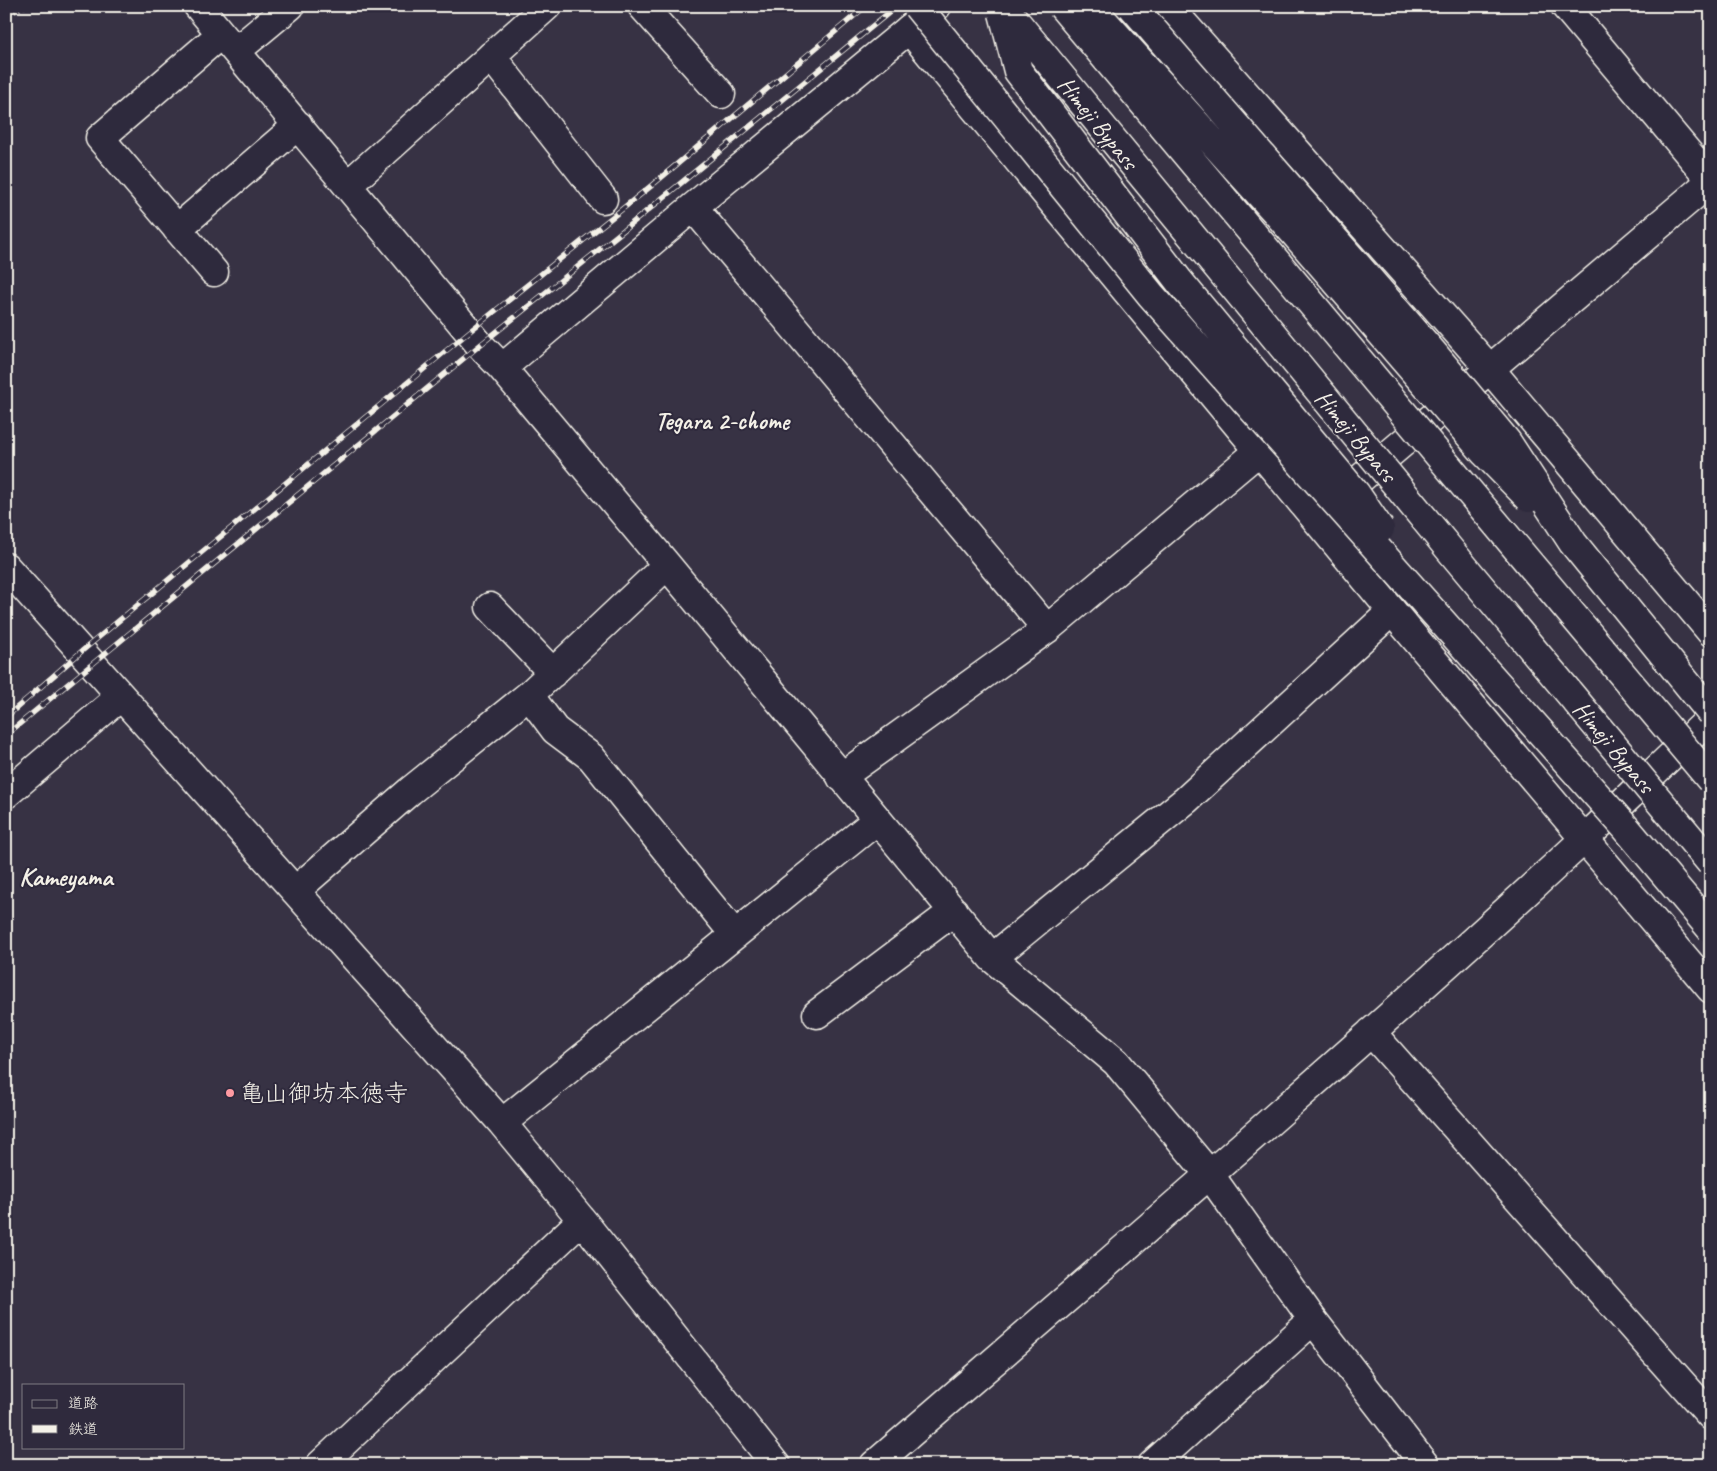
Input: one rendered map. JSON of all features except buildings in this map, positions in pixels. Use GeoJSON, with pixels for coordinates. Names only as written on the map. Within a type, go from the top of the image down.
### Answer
{"type":"FeatureCollection","features":[{"type":"Feature","properties":{"kind":"main road"},"geometry":{"type":"LineString","coordinates":[[198,6],[667,565],[992,958],[1116,1062],[1210,1175],[1314,1320],[1425,1465]]}},
{"type":"Feature","properties":{"kind":"main road"},"geometry":{"type":"LineString","coordinates":[[214,272],[100,138],[229,42],[290,6]]}},
{"type":"Feature","properties":{"kind":"main road"},"geometry":{"type":"LineString","coordinates":[[348,185],[547,6]]}},
{"type":"Feature","properties":{"kind":"main road"},"geometry":{"type":"LineString","coordinates":[[642,6],[721,94]]}},
{"type":"Feature","properties":{"kind":"main road"},"geometry":{"type":"LineString","coordinates":[[502,368],[913,18],[937,6]]}},
{"type":"Feature","properties":{"kind":"main road"},"geometry":{"type":"LineString","coordinates":[[1002,6],[1018,71],[1179,281],[1356,494],[1449,629]]}},
{"type":"Feature","properties":{"kind":"main road","name":"Himeji Bypass"},"geometry":{"type":"LineString","coordinates":[[1002,6],[1450,550],[1711,863]]}},
{"type":"Feature","properties":{"kind":"main road","name":"Himeji Bypass"},"geometry":{"type":"LineString","coordinates":[[1062,6],[1711,780]]}},
{"type":"Feature","properties":{"kind":"main road"},"geometry":{"type":"LineString","coordinates":[[1090,6],[1276,212],[1485,453],[1573,543],[1711,713]]}},
{"type":"Feature","properties":{"kind":"main road"},"geometry":{"type":"LineString","coordinates":[[1132,6],[1507,442],[1573,543]]}},
{"type":"Feature","properties":{"kind":"main road"},"geometry":{"type":"LineString","coordinates":[[1168,6],[1490,369],[1711,632]]}},
{"type":"Feature","properties":{"kind":"main road"},"geometry":{"type":"LineString","coordinates":[[1314,517],[1711,180],[1565,6]]}},
{"type":"Feature","properties":{"kind":"main road"},"geometry":{"type":"LineString","coordinates":[[913,18],[1314,517],[1711,989]]}},
{"type":"Feature","properties":{"kind":"main road"},"geometry":{"type":"LineString","coordinates":[[913,18],[1151,295],[1626,828],[1711,929]]}},
{"type":"Feature","properties":{"kind":"main road"},"geometry":{"type":"LineString","coordinates":[[491,56],[603,199]]}},
{"type":"Feature","properties":{"kind":"main road"},"geometry":{"type":"LineString","coordinates":[[177,228],[298,126]]}},
{"type":"Feature","properties":{"kind":"main road"},"geometry":{"type":"LineString","coordinates":[[693,207],[1047,629]]}},
{"type":"Feature","properties":{"kind":"main road"},"geometry":{"type":"LineString","coordinates":[[841,777],[1047,629],[1260,451]]}},
{"type":"Feature","properties":{"kind":"main road"},"geometry":{"type":"LineString","coordinates":[[295,891],[410,792],[529,695],[667,565]]}},
{"type":"Feature","properties":{"kind":"main road"},"geometry":{"type":"LineString","coordinates":[[6,566],[502,1123],[582,1220],[776,1465]]}},
{"type":"Feature","properties":{"kind":"main road"},"geometry":{"type":"LineString","coordinates":[[490,607],[553,672]]}},
{"type":"Feature","properties":{"kind":"main road"},"geometry":{"type":"LineString","coordinates":[[992,958],[1186,800],[1392,611]]}},
{"type":"Feature","properties":{"kind":"main road"},"geometry":{"type":"LineString","coordinates":[[529,695],[555,730],[591,757],[735,935]]}},
{"type":"Feature","properties":{"kind":"main road"},"geometry":{"type":"LineString","coordinates":[[6,794],[121,696]]}},
{"type":"Feature","properties":{"kind":"main road"},"geometry":{"type":"LineString","coordinates":[[874,1465],[1210,1175],[1371,1032],[1584,839],[1711,718]]}},
{"type":"Feature","properties":{"kind":"main road"},"geometry":{"type":"LineString","coordinates":[[502,1123],[877,820]]}},
{"type":"Feature","properties":{"kind":"main road"},"geometry":{"type":"LineString","coordinates":[[817,1014],[954,911]]}},
{"type":"Feature","properties":{"kind":"main road"},"geometry":{"type":"LineString","coordinates":[[1371,1032],[1711,1416]]}},
{"type":"Feature","properties":{"kind":"main road"},"geometry":{"type":"LineString","coordinates":[[335,1460],[582,1220]]}},
{"type":"Feature","properties":{"kind":"main road"},"geometry":{"type":"LineString","coordinates":[[1152,1465],[1314,1320]]}},
{"type":"Feature","properties":{"kind":"path"},"geometry":{"type":"LineString","coordinates":[[6,17],[26,6]]}},
{"type":"Feature","properties":{"kind":"railway"},"geometry":{"type":"LineString","coordinates":[[6,717],[82,651],[470,331],[651,186],[866,6]]}},
{"type":"Feature","properties":{"kind":"railway"},"geometry":{"type":"LineString","coordinates":[[6,735],[480,345],[897,6]]}},
{"type":"Feature","properties":{"kind":"place","name":"亀山御坊本徳寺"},"geometry":{"type":"Point","coordinates":[230,1093]}},
{"type":"Feature","properties":{"kind":"district","name":"Tegara 2-chome"},"geometry":{"type":"Point","coordinates":[722,421]}},
{"type":"Feature","properties":{"kind":"district","name":"Kameyama"},"geometry":{"type":"Point","coordinates":[66,876]}}]}
